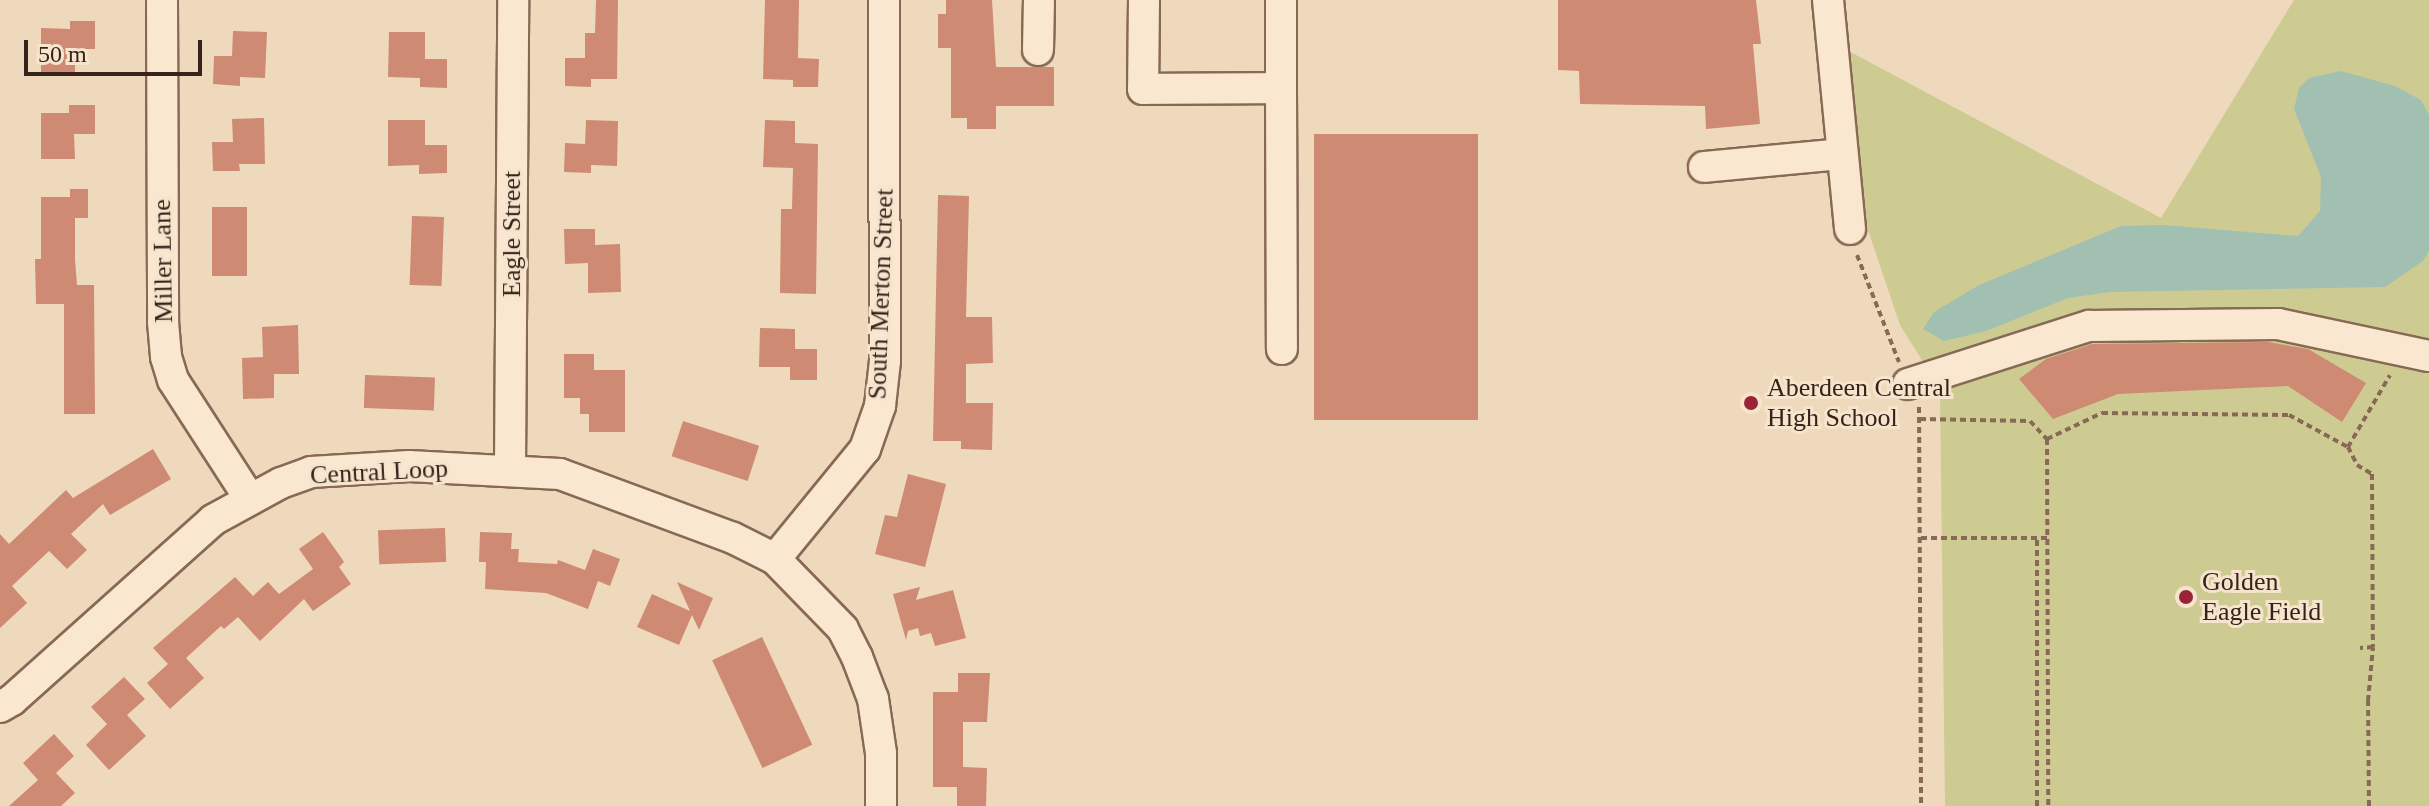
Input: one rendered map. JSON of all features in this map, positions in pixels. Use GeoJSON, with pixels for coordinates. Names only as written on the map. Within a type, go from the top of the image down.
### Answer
{"type":"FeatureCollection","features":[{"type":"Feature","properties":{"kind":"street","name":"Miller Lane"},"geometry":{"type":"LineString","coordinates":[[162,0],[163,322],[166,357],[173,380],[250,499]]}},
{"type":"Feature","properties":{"kind":"street","name":"Eagle Street"},"geometry":{"type":"LineString","coordinates":[[510,468],[513,0]]}},
{"type":"Feature","properties":{"kind":"street","name":"South Merton Street"},"geometry":{"type":"LineString","coordinates":[[775,559],[865,449],[880,406],[885,361],[884,0]]}},
{"type":"Feature","properties":{"kind":"street"},"geometry":{"type":"LineString","coordinates":[[1038,50],[1039,0]]}},
{"type":"Feature","properties":{"kind":"street"},"geometry":{"type":"LineString","coordinates":[[1144,0],[1143,89],[1281,88]]}},
{"type":"Feature","properties":{"kind":"street"},"geometry":{"type":"LineString","coordinates":[[1281,0],[1282,349]]}},
{"type":"Feature","properties":{"kind":"street"},"geometry":{"type":"LineString","coordinates":[[1828,0],[1850,229]]}},
{"type":"Feature","properties":{"kind":"street"},"geometry":{"type":"LineString","coordinates":[[1704,167],[1841,154]]}},
{"type":"Feature","properties":{"kind":"street"},"geometry":{"type":"LineString","coordinates":[[1908,384],[2089,326],[2278,324],[2417,353]]}},
{"type":"Feature","properties":{"kind":"street","name":"Central Loop"},"geometry":{"type":"LineString","coordinates":[[0,707],[12,700],[213,520],[250,499],[311,472],[409,466],[510,468],[560,474],[623,494],[733,538],[775,559]]}},
{"type":"Feature","properties":{"kind":"street"},"geometry":{"type":"LineString","coordinates":[[775,559],[843,629],[857,657],[873,699],[881,753],[881,806]]}},
{"type":"Feature","properties":{"kind":"path"},"geometry":{"type":"LineString","coordinates":[[1850,229],[1863,277],[1920,409],[1921,806]]}},
{"type":"Feature","properties":{"kind":"path"},"geometry":{"type":"LineString","coordinates":[[2348,447],[2417,353]]}},
{"type":"Feature","properties":{"kind":"path"},"geometry":{"type":"LineString","coordinates":[[2047,439],[2102,413],[2289,415],[2348,447],[2357,465],[2372,474],[2373,647],[2368,701],[2369,806]]}},
{"type":"Feature","properties":{"kind":"path"},"geometry":{"type":"LineString","coordinates":[[1920,419],[2030,421],[2047,439],[2048,806]]}},
{"type":"Feature","properties":{"kind":"path"},"geometry":{"type":"LineString","coordinates":[[1921,538],[2047,538]]}},
{"type":"Feature","properties":{"kind":"path"},"geometry":{"type":"LineString","coordinates":[[2037,538],[2037,806]]}},
{"type":"Feature","properties":{"kind":"path"},"geometry":{"type":"LineString","coordinates":[[2360,648],[2373,647]]}},
{"type":"Feature","properties":{"kind":"shaded area","name":"Golden Eagle Field"},"geometry":{"type":"Polygon","coordinates":[[[2294,0],[2429,0],[2429,806],[1945,806],[1940,389],[1900,325],[1868,230],[1843,48],[2161,218],[2294,0]]]}},
{"type":"Feature","properties":{"kind":"shaded area"},"geometry":{"type":"Polygon","coordinates":[[[2341,71],[2395,86],[2421,100],[2429,115],[2429,251],[2423,261],[2385,287],[2110,292],[2068,298],[1986,331],[1944,341],[1923,329],[1934,312],[1979,285],[2121,226],[2163,225],[2298,236],[2320,211],[2321,177],[2294,109],[2299,88],[2309,78],[2341,71]]]}},
{"type":"Feature","properties":{"kind":"building"},"geometry":{"type":"Polygon","coordinates":[[[596,0],[618,0],[617,79],[591,79],[591,87],[565,86],[565,58],[585,58],[585,33],[595,33],[596,0]]]}},
{"type":"Feature","properties":{"kind":"building"},"geometry":{"type":"Polygon","coordinates":[[[765,0],[799,0],[798,58],[819,59],[818,87],[793,87],[793,80],[763,79],[765,0]]]}},
{"type":"Feature","properties":{"kind":"building"},"geometry":{"type":"Polygon","coordinates":[[[946,0],[992,0],[996,67],[1054,67],[1054,106],[996,106],[996,129],[967,129],[967,118],[951,118],[951,48],[938,48],[938,14],[946,14],[946,0]]]}},
{"type":"Feature","properties":{"kind":"building"},"geometry":{"type":"Polygon","coordinates":[[[1558,0],[1756,0],[1761,44],[1753,44],[1760,124],[1706,129],[1705,106],[1580,104],[1579,71],[1558,70],[1558,0]]]}},
{"type":"Feature","properties":{"kind":"building"},"geometry":{"type":"Polygon","coordinates":[[[70,21],[95,21],[95,49],[75,49],[75,75],[41,74],[41,28],[70,29],[70,21]]]}},
{"type":"Feature","properties":{"kind":"building"},"geometry":{"type":"Polygon","coordinates":[[[233,31],[267,32],[265,78],[240,77],[240,86],[213,84],[214,56],[232,56],[233,31]]]}},
{"type":"Feature","properties":{"kind":"building"},"geometry":{"type":"Polygon","coordinates":[[[389,32],[425,32],[425,59],[447,59],[447,88],[420,87],[420,78],[388,77],[389,32]]]}},
{"type":"Feature","properties":{"kind":"building"},"geometry":{"type":"Polygon","coordinates":[[[69,105],[95,105],[95,134],[74,134],[75,159],[41,159],[41,113],[69,113],[69,105]]]}},
{"type":"Feature","properties":{"kind":"building"},"geometry":{"type":"Polygon","coordinates":[[[264,118],[265,164],[239,164],[240,171],[213,171],[212,142],[233,142],[232,119],[264,118]]]}},
{"type":"Feature","properties":{"kind":"building"},"geometry":{"type":"Polygon","coordinates":[[[388,120],[425,120],[425,145],[447,145],[447,173],[419,174],[419,165],[388,166],[388,120]]]}},
{"type":"Feature","properties":{"kind":"building"},"geometry":{"type":"Polygon","coordinates":[[[586,120],[618,121],[617,166],[591,165],[591,173],[564,172],[565,143],[585,144],[586,120]]]}},
{"type":"Feature","properties":{"kind":"building"},"geometry":{"type":"Polygon","coordinates":[[[765,120],[795,121],[795,143],[818,144],[816,294],[780,293],[781,209],[792,209],[793,168],[763,167],[765,120]]]}},
{"type":"Feature","properties":{"kind":"building"},"geometry":{"type":"Polygon","coordinates":[[[1314,134],[1478,134],[1478,420],[1314,420],[1314,134]]]}},
{"type":"Feature","properties":{"kind":"building"},"geometry":{"type":"Polygon","coordinates":[[[70,189],[88,189],[88,218],[75,218],[75,259],[77,285],[94,285],[95,414],[64,414],[64,304],[36,304],[35,259],[41,259],[41,197],[70,197],[70,189]]]}},
{"type":"Feature","properties":{"kind":"building"},"geometry":{"type":"Polygon","coordinates":[[[938,195],[969,196],[966,317],[992,317],[993,363],[966,364],[966,403],[993,403],[992,450],[961,449],[961,441],[933,441],[938,195]]]}},
{"type":"Feature","properties":{"kind":"building"},"geometry":{"type":"Polygon","coordinates":[[[212,207],[247,207],[247,276],[212,276],[212,207]]]}},
{"type":"Feature","properties":{"kind":"building"},"geometry":{"type":"Polygon","coordinates":[[[412,216],[444,217],[442,286],[410,285],[412,216]]]}},
{"type":"Feature","properties":{"kind":"building"},"geometry":{"type":"Polygon","coordinates":[[[564,229],[595,229],[595,245],[620,244],[621,292],[588,293],[588,263],[565,264],[564,229]]]}},
{"type":"Feature","properties":{"kind":"building"},"geometry":{"type":"Polygon","coordinates":[[[298,325],[299,374],[274,374],[274,398],[243,399],[242,358],[263,357],[262,327],[298,325]]]}},
{"type":"Feature","properties":{"kind":"building"},"geometry":{"type":"Polygon","coordinates":[[[760,328],[795,329],[795,349],[817,349],[817,380],[790,380],[790,367],[759,367],[760,328]]]}},
{"type":"Feature","properties":{"kind":"building"},"geometry":{"type":"Polygon","coordinates":[[[2268,342],[2308,349],[2366,383],[2342,422],[2288,386],[2118,394],[2053,419],[2019,379],[2046,359],[2092,344],[2268,342]]]}},
{"type":"Feature","properties":{"kind":"building"},"geometry":{"type":"Polygon","coordinates":[[[564,354],[594,354],[594,370],[625,370],[625,432],[589,432],[589,414],[580,414],[580,398],[564,398],[564,354]]]}},
{"type":"Feature","properties":{"kind":"building"},"geometry":{"type":"Polygon","coordinates":[[[365,375],[435,377],[434,410],[364,408],[365,375]]]}},
{"type":"Feature","properties":{"kind":"building"},"geometry":{"type":"Polygon","coordinates":[[[683,421],[759,446],[748,481],[672,456],[683,421]]]}},
{"type":"Feature","properties":{"kind":"building"},"geometry":{"type":"Polygon","coordinates":[[[153,449],[171,479],[110,515],[103,504],[71,534],[87,550],[67,569],[49,551],[12,586],[27,603],[0,628],[0,534],[9,544],[66,490],[73,498],[153,449]]]}},
{"type":"Feature","properties":{"kind":"building"},"geometry":{"type":"Polygon","coordinates":[[[908,474],[946,484],[925,567],[875,554],[885,515],[897,517],[908,474]]]}},
{"type":"Feature","properties":{"kind":"building"},"geometry":{"type":"Polygon","coordinates":[[[445,528],[446,562],[379,564],[378,530],[445,528]]]}},
{"type":"Feature","properties":{"kind":"building"},"geometry":{"type":"Polygon","coordinates":[[[323,532],[344,562],[339,567],[351,584],[313,611],[304,599],[260,641],[238,617],[224,629],[221,626],[186,658],[204,678],[170,709],[147,683],[168,664],[153,648],[235,577],[253,596],[268,582],[279,594],[313,569],[299,549],[323,532]]]}},
{"type":"Feature","properties":{"kind":"building"},"geometry":{"type":"Polygon","coordinates":[[[480,532],[512,533],[511,549],[519,549],[518,562],[557,564],[558,560],[585,570],[593,549],[620,559],[610,586],[598,581],[588,609],[546,593],[485,589],[486,562],[479,562],[480,532]]]}},
{"type":"Feature","properties":{"kind":"building"},"geometry":{"type":"Polygon","coordinates":[[[677,582],[713,598],[699,630],[692,615],[679,645],[637,627],[652,594],[690,611],[677,582]]]}},
{"type":"Feature","properties":{"kind":"building"},"geometry":{"type":"Polygon","coordinates":[[[920,587],[916,600],[953,590],[966,638],[935,646],[931,633],[920,636],[918,628],[908,631],[906,640],[893,594],[920,587]]]}},
{"type":"Feature","properties":{"kind":"building"},"geometry":{"type":"Polygon","coordinates":[[[762,637],[812,745],[762,768],[712,660],[762,637]]]}},
{"type":"Feature","properties":{"kind":"building"},"geometry":{"type":"Polygon","coordinates":[[[958,673],[990,673],[987,722],[963,722],[963,767],[987,768],[986,806],[957,806],[957,787],[933,787],[933,692],[958,692],[958,673]]]}},
{"type":"Feature","properties":{"kind":"building"},"geometry":{"type":"Polygon","coordinates":[[[124,677],[145,699],[127,715],[146,736],[109,770],[86,745],[107,724],[91,707],[124,677]]]}},
{"type":"Feature","properties":{"kind":"building"},"geometry":{"type":"Polygon","coordinates":[[[54,734],[74,756],[56,773],[75,793],[61,806],[9,806],[38,780],[23,763],[54,734]]]}},
{"type":"Feature","properties":{"kind":"place","name":"Aberdeen Central High School"},"geometry":{"type":"Point","coordinates":[1751,403]}},
{"type":"Feature","properties":{"kind":"place","name":"Golden Eagle Field"},"geometry":{"type":"Point","coordinates":[2186,597]}}]}
